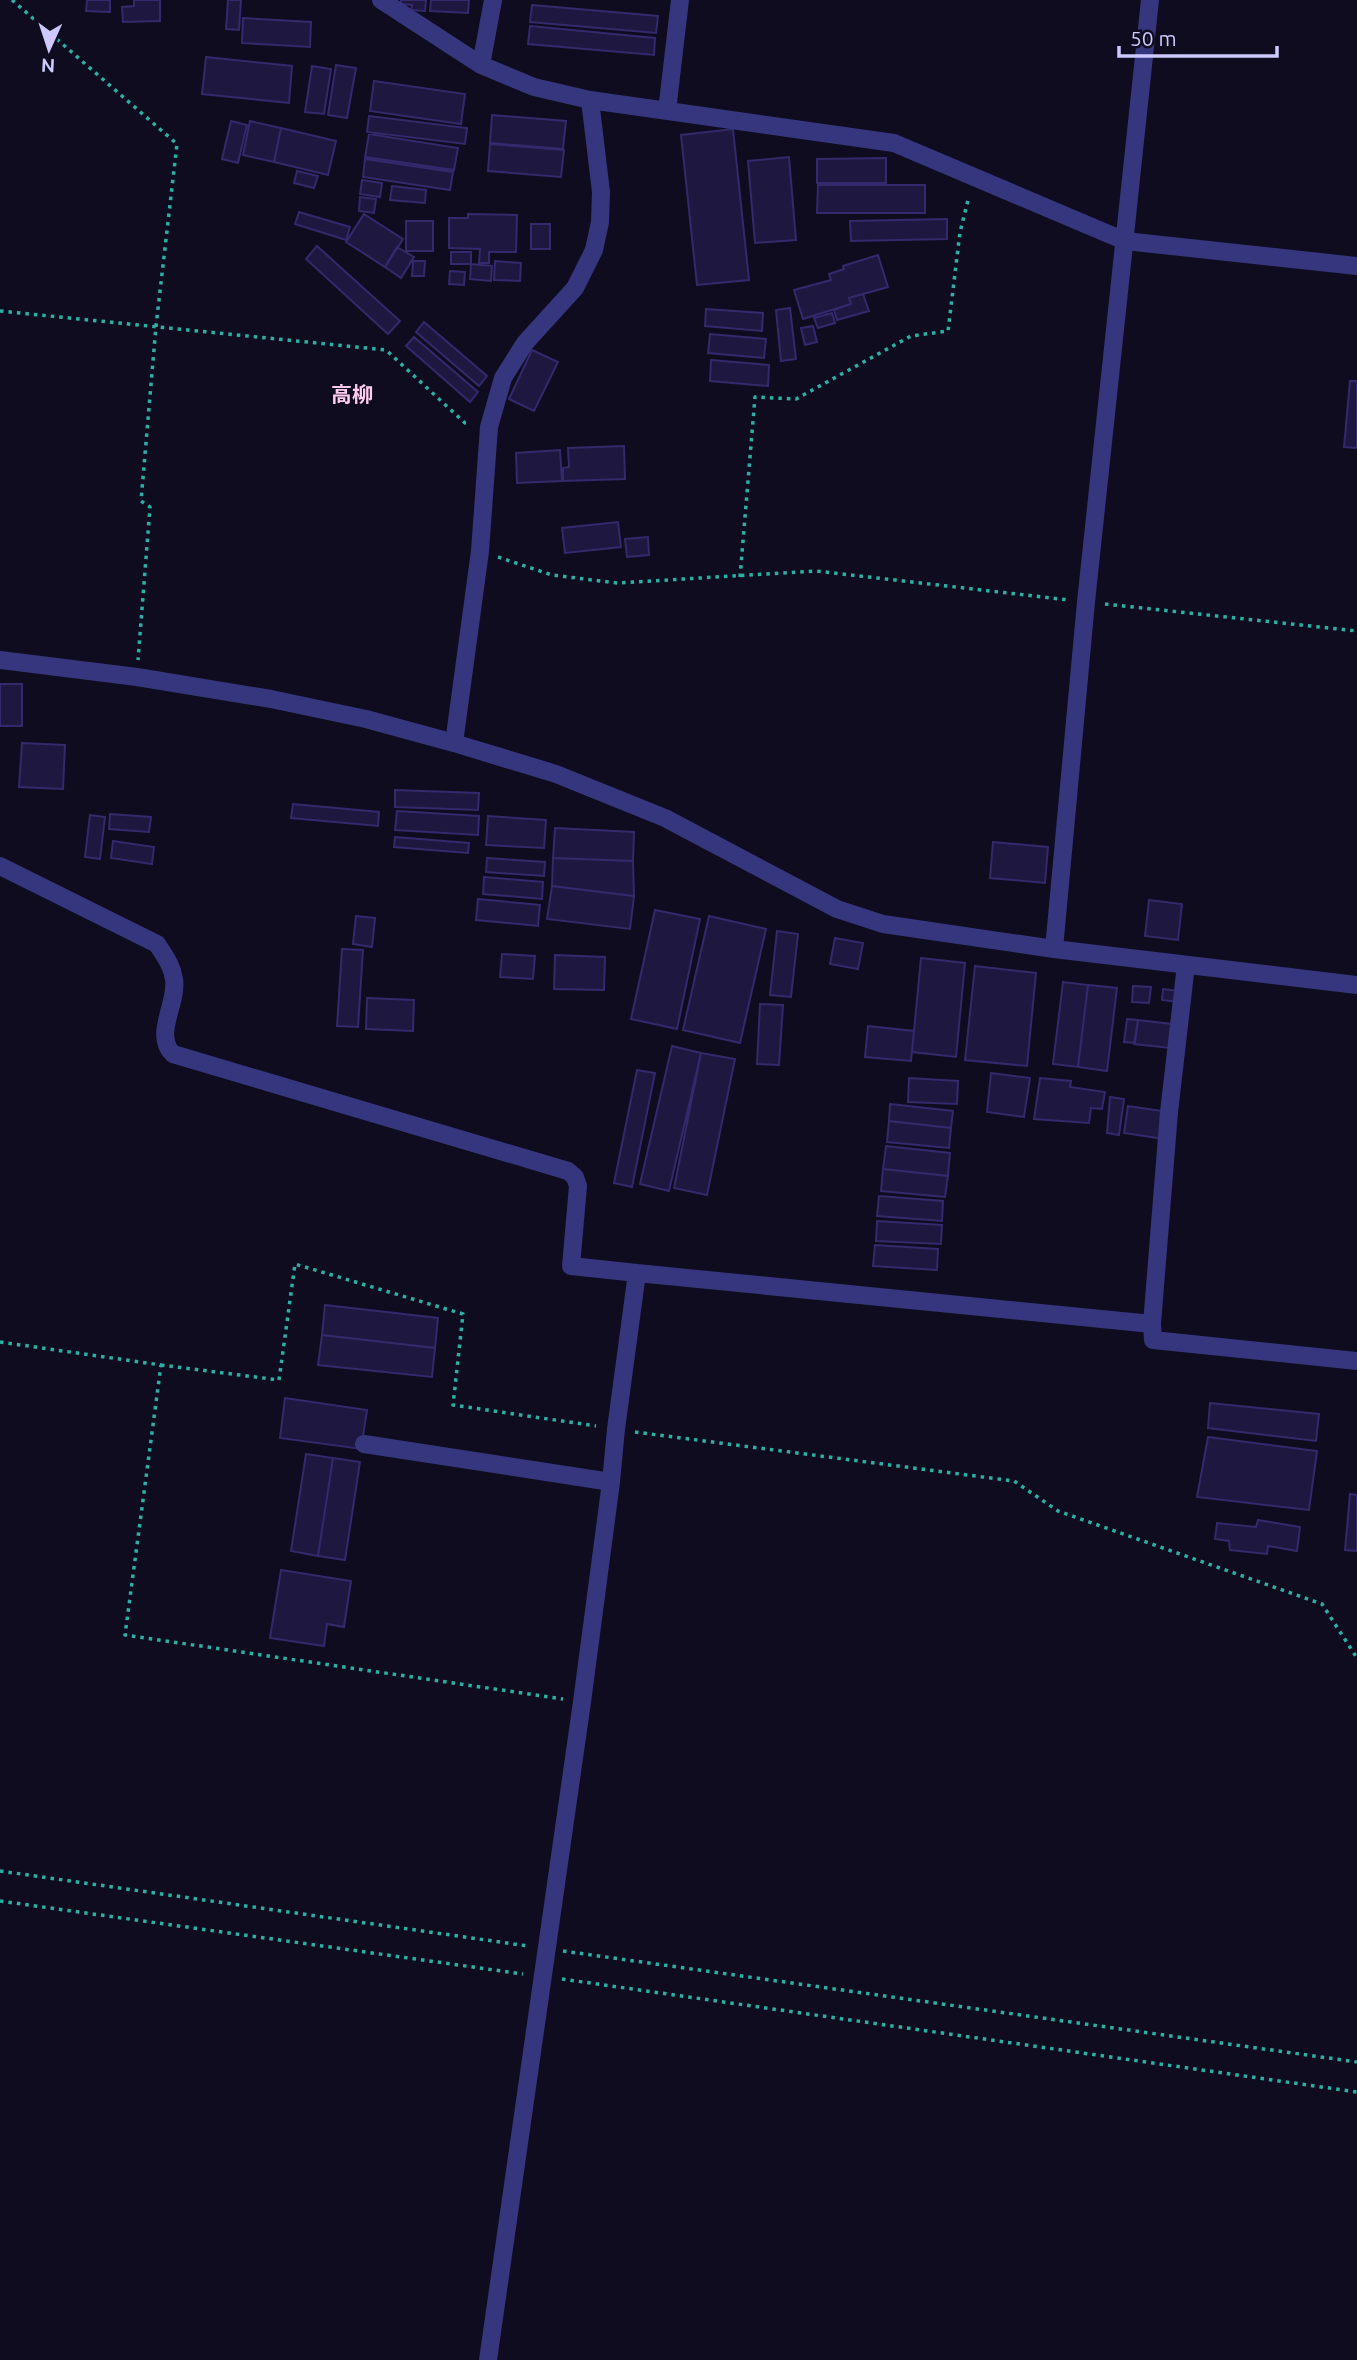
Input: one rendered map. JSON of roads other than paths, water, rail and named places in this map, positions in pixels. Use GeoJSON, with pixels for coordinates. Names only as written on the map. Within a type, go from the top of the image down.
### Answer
{"type":"FeatureCollection","features":[{"type":"Feature","properties":{"kind":"street"},"geometry":{"type":"LineString","coordinates":[[381,0],[481,65],[534,87],[590,100],[894,144],[1125,240],[1357,266]]}},
{"type":"Feature","properties":{"kind":"street"},"geometry":{"type":"LineString","coordinates":[[481,65],[493,0]]}},
{"type":"Feature","properties":{"kind":"street"},"geometry":{"type":"LineString","coordinates":[[667,111],[680,0]]}},
{"type":"Feature","properties":{"kind":"street"},"geometry":{"type":"LineString","coordinates":[[1054,949],[1086,602],[1150,0]]}},
{"type":"Feature","properties":{"kind":"street"},"geometry":{"type":"LineString","coordinates":[[454,743],[480,551],[489,427],[503,378],[525,343],[576,288],[594,250],[600,222],[601,192],[590,100]]}},
{"type":"Feature","properties":{"kind":"street"},"geometry":{"type":"LineString","coordinates":[[0,660],[137,677],[298,705],[366,719],[454,743],[556,774],[665,818],[837,909],[883,924],[1054,949],[1357,985]]}},
{"type":"Feature","properties":{"kind":"street"},"geometry":{"type":"LineString","coordinates":[[0,866],[157,944],[169,961],[175,980],[164,1038],[166,1047],[173,1054],[568,1171],[575,1177],[578,1186],[571,1266],[1152,1324]]}},
{"type":"Feature","properties":{"kind":"street"},"geometry":{"type":"LineString","coordinates":[[1185,965],[1169,1112],[1152,1324],[1153,1340],[1357,1361]]}},
{"type":"Feature","properties":{"kind":"street"},"geometry":{"type":"LineString","coordinates":[[488,2360],[582,1702],[638,1273]]}},
{"type":"Feature","properties":{"kind":"street"},"geometry":{"type":"LineString","coordinates":[[364,1444],[611,1482]]}},
{"type":"Feature","properties":{"kind":"district","name":"高柳"},"geometry":{"type":"Point","coordinates":[352,395]}}]}
